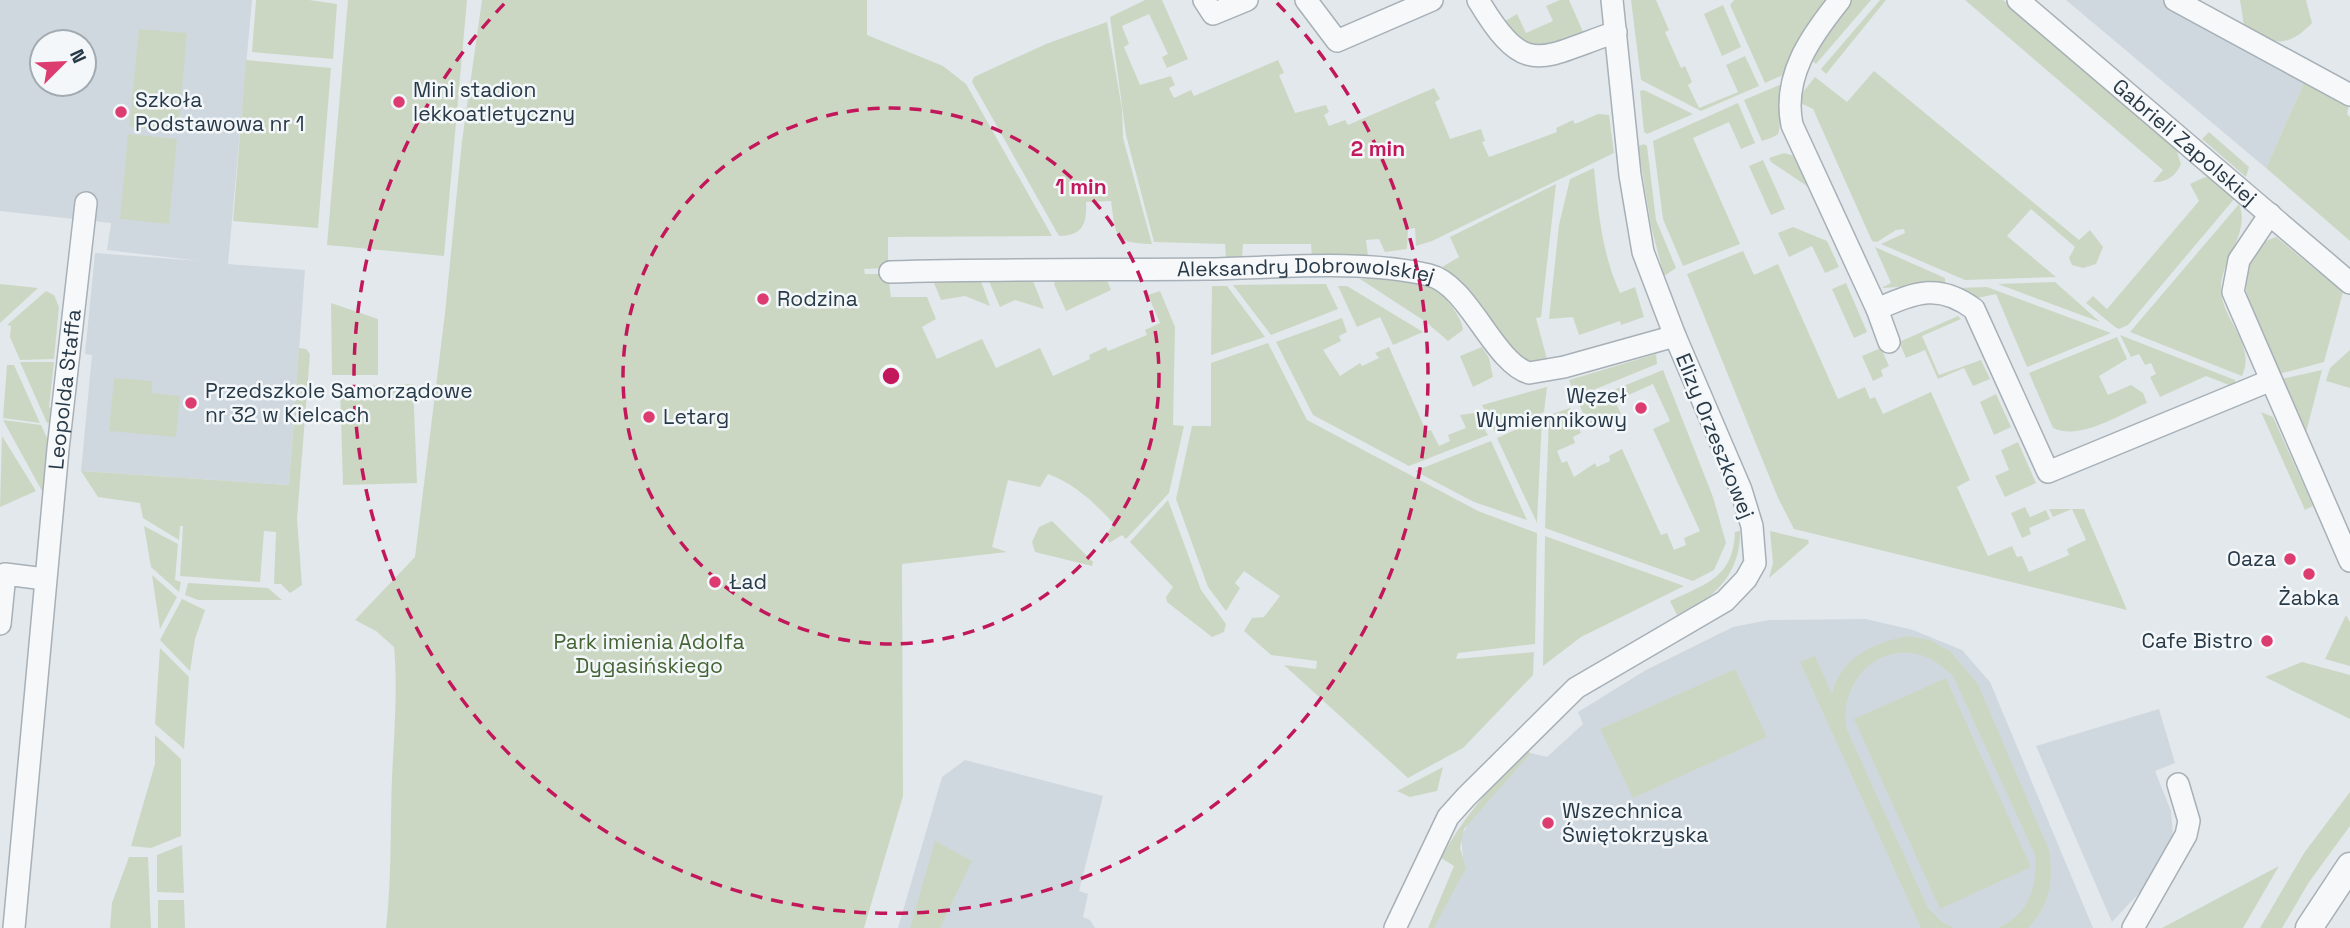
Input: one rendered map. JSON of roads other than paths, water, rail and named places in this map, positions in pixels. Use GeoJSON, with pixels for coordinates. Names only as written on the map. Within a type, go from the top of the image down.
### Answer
{"type":"FeatureCollection","features":[{"type":"Feature","properties":{"kind":"street"},"geometry":{"type":"LineString","coordinates":[[1204,0],[1213,14],[1247,0]]}},
{"type":"Feature","properties":{"kind":"street"},"geometry":{"type":"LineString","coordinates":[[1306,0],[1337,41],[1432,0]]}},
{"type":"Feature","properties":{"kind":"street"},"geometry":{"type":"LineString","coordinates":[[1478,0],[1497,32],[1514,49],[1526,56],[1552,55],[1616,32]]}},
{"type":"Feature","properties":{"kind":"street","name":"Elizy Orzeszkowej"},"geometry":{"type":"LineString","coordinates":[[1395,928],[1448,817],[1465,797],[1576,688],[1725,601],[1753,568],[1756,554],[1752,526],[1741,490],[1675,336],[1643,252],[1636,224],[1612,0]]}},
{"type":"Feature","properties":{"kind":"street"},"geometry":{"type":"LineString","coordinates":[[1840,0],[1820,25],[1800,59],[1788,103],[1792,125],[1877,309],[1889,342]]}},
{"type":"Feature","properties":{"kind":"street","name":"Gabrieli Zapolskiej"},"geometry":{"type":"LineString","coordinates":[[2018,0],[2350,283]]}},
{"type":"Feature","properties":{"kind":"street"},"geometry":{"type":"LineString","coordinates":[[2175,0],[2350,95]]}},
{"type":"Feature","properties":{"kind":"street","name":"Leopolda Staffa"},"geometry":{"type":"LineString","coordinates":[[14,928],[45,579],[86,203]]}},
{"type":"Feature","properties":{"kind":"street"},"geometry":{"type":"LineString","coordinates":[[2270,214],[2239,260],[2232,292],[2350,561]]}},
{"type":"Feature","properties":{"kind":"street","name":"Aleksandry Dobrowolskiej"},"geometry":{"type":"LineString","coordinates":[[890,272],[1330,266],[1425,274],[1442,281],[1477,317],[1510,360],[1530,373],[1564,368],[1675,336]]}},
{"type":"Feature","properties":{"kind":"street"},"geometry":{"type":"LineString","coordinates":[[1877,309],[1907,297],[1935,291],[1956,295],[1974,309],[2048,472],[2269,381]]}},
{"type":"Feature","properties":{"kind":"street"},"geometry":{"type":"LineString","coordinates":[[0,624],[5,574],[45,579]]}},
{"type":"Feature","properties":{"kind":"street"},"geometry":{"type":"LineString","coordinates":[[2133,928],[2186,835],[2189,821],[2178,784]]}},
{"type":"Feature","properties":{"kind":"street"},"geometry":{"type":"LineString","coordinates":[[2309,928],[2350,866]]}},
{"type":"Feature","properties":{"kind":"place","name":"Mini stadion lekkoatletyczny"},"geometry":{"type":"Point","coordinates":[399,102]}},
{"type":"Feature","properties":{"kind":"place","name":"Szkoła Podstawowa nr 1"},"geometry":{"type":"Point","coordinates":[121,112]}},
{"type":"Feature","properties":{"kind":"place","name":"Rodzina"},"geometry":{"type":"Point","coordinates":[763,299]}},
{"type":"Feature","properties":{"kind":"place","name":"Przedszkole Samorządowe nr 32 w Kielcach"},"geometry":{"type":"Point","coordinates":[191,403]}},
{"type":"Feature","properties":{"kind":"place","name":"Węzeł Wymiennikowy"},"geometry":{"type":"Point","coordinates":[1641,408]}},
{"type":"Feature","properties":{"kind":"place","name":"Letarg"},"geometry":{"type":"Point","coordinates":[649,417]}},
{"type":"Feature","properties":{"kind":"place","name":"Oaza"},"geometry":{"type":"Point","coordinates":[2290,559]}},
{"type":"Feature","properties":{"kind":"place","name":"Żabka"},"geometry":{"type":"Point","coordinates":[2309,574]}},
{"type":"Feature","properties":{"kind":"place","name":"Ład"},"geometry":{"type":"Point","coordinates":[715,582]}},
{"type":"Feature","properties":{"kind":"place","name":"Cafe Bistro"},"geometry":{"type":"Point","coordinates":[2267,641]}},
{"type":"Feature","properties":{"kind":"place","name":"Wszechnica Świętokrzyska"},"geometry":{"type":"Point","coordinates":[1548,823]}},
{"type":"Feature","properties":{"kind":"park label","name":"Park imienia Adolfa Dygasińskiego"},"geometry":{"type":"Point","coordinates":[649,654]}}]}
